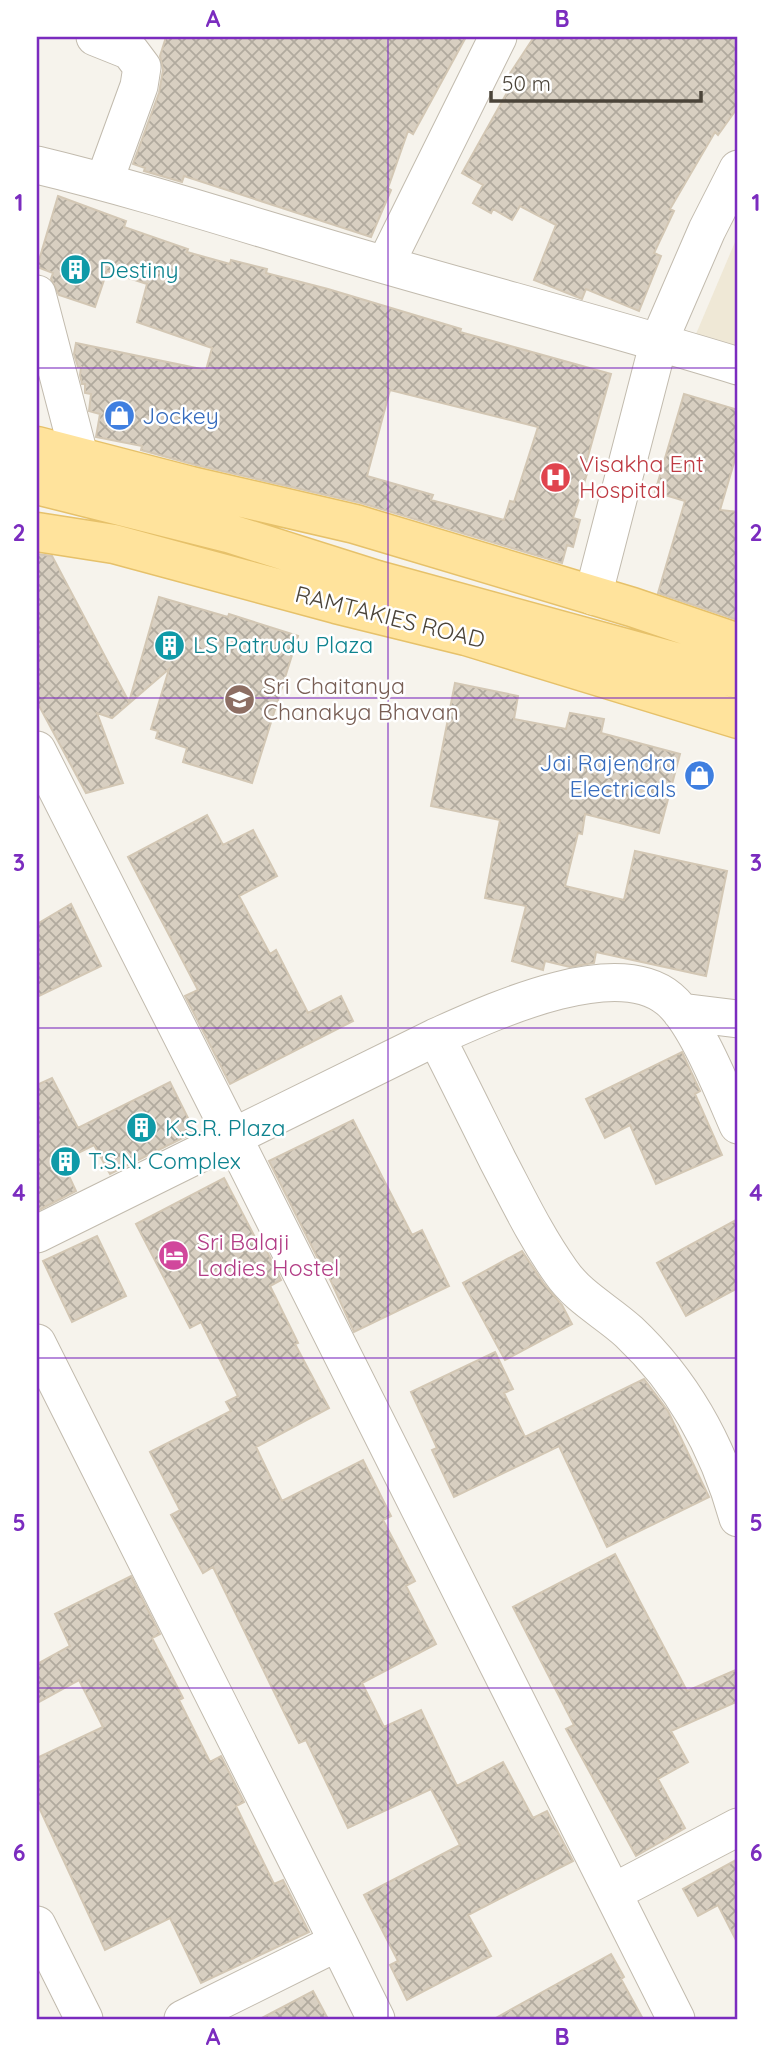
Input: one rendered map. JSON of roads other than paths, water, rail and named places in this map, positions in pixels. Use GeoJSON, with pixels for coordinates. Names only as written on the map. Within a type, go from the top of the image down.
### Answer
{"type":"FeatureCollection","features":[{"type":"Feature","properties":{"kind":"main road"},"geometry":{"type":"LineString","coordinates":[[37,446],[191,486],[355,524],[738,643]]}},
{"type":"Feature","properties":{"kind":"main road"},"geometry":{"type":"LineString","coordinates":[[37,485],[228,533],[377,580],[738,679]]}},
{"type":"Feature","properties":{"kind":"main road","name":"RAMTAKIES ROAD"},"geometry":{"type":"LineString","coordinates":[[37,532],[114,544],[466,636],[738,719]]}},
{"type":"Feature","properties":{"kind":"street"},"geometry":{"type":"LineString","coordinates":[[95,37],[130,51],[142,68],[139,86],[104,181]]}},
{"type":"Feature","properties":{"kind":"street"},"geometry":{"type":"LineString","coordinates":[[385,265],[498,37]]}},
{"type":"Feature","properties":{"kind":"street"},"geometry":{"type":"LineString","coordinates":[[37,165],[104,181],[738,366]]}},
{"type":"Feature","properties":{"kind":"street"},"geometry":{"type":"LineString","coordinates":[[593,596],[659,341],[707,230],[738,169]]}},
{"type":"Feature","properties":{"kind":"street"},"geometry":{"type":"LineString","coordinates":[[37,294],[79,455]]}},
{"type":"Feature","properties":{"kind":"street"},"geometry":{"type":"LineString","coordinates":[[37,750],[676,2019]]}},
{"type":"Feature","properties":{"kind":"street"},"geometry":{"type":"LineString","coordinates":[[37,1234],[436,1037],[515,1002],[586,984],[624,984],[649,988],[668,998],[693,1030],[738,1125]]}},
{"type":"Feature","properties":{"kind":"street"},"geometry":{"type":"LineString","coordinates":[[681,1012],[738,1019]]}},
{"type":"Feature","properties":{"kind":"street"},"geometry":{"type":"LineString","coordinates":[[436,1037],[537,1238],[564,1276],[586,1299],[626,1329],[656,1358],[676,1384],[703,1426],[721,1465],[738,1518]]}},
{"type":"Feature","properties":{"kind":"street"},"geometry":{"type":"LineString","coordinates":[[37,1343],[376,2019]]}},
{"type":"Feature","properties":{"kind":"street"},"geometry":{"type":"LineString","coordinates":[[614,1892],[738,1827]]}},
{"type":"Feature","properties":{"kind":"street"},"geometry":{"type":"LineString","coordinates":[[37,1924],[84,2019]]}},
{"type":"Feature","properties":{"kind":"street"},"geometry":{"type":"LineString","coordinates":[[183,2019],[338,1942]]}},
{"type":"Feature","properties":{"kind":"place","name":"Destiny"},"geometry":{"type":"Point","coordinates":[76,270]}},
{"type":"Feature","properties":{"kind":"place","name":"Jockey"},"geometry":{"type":"Point","coordinates":[119,416]}},
{"type":"Feature","properties":{"kind":"place","name":"Visakha Ent Hospital"},"geometry":{"type":"Point","coordinates":[556,477]}},
{"type":"Feature","properties":{"kind":"place","name":"LS Patrudu Plaza"},"geometry":{"type":"Point","coordinates":[170,645]}},
{"type":"Feature","properties":{"kind":"place","name":"Sri Chaitanya Chanakya Bhavan"},"geometry":{"type":"Point","coordinates":[240,699]}},
{"type":"Feature","properties":{"kind":"place","name":"Jai Rajendra Electricals"},"geometry":{"type":"Point","coordinates":[699,776]}},
{"type":"Feature","properties":{"kind":"place","name":"K.S.R. Plaza"},"geometry":{"type":"Point","coordinates":[142,1128]}},
{"type":"Feature","properties":{"kind":"place","name":"T.S.N. Complex"},"geometry":{"type":"Point","coordinates":[65,1161]}},
{"type":"Feature","properties":{"kind":"place","name":"Sri Balaji Ladies Hostel"},"geometry":{"type":"Point","coordinates":[174,1255]}}]}
